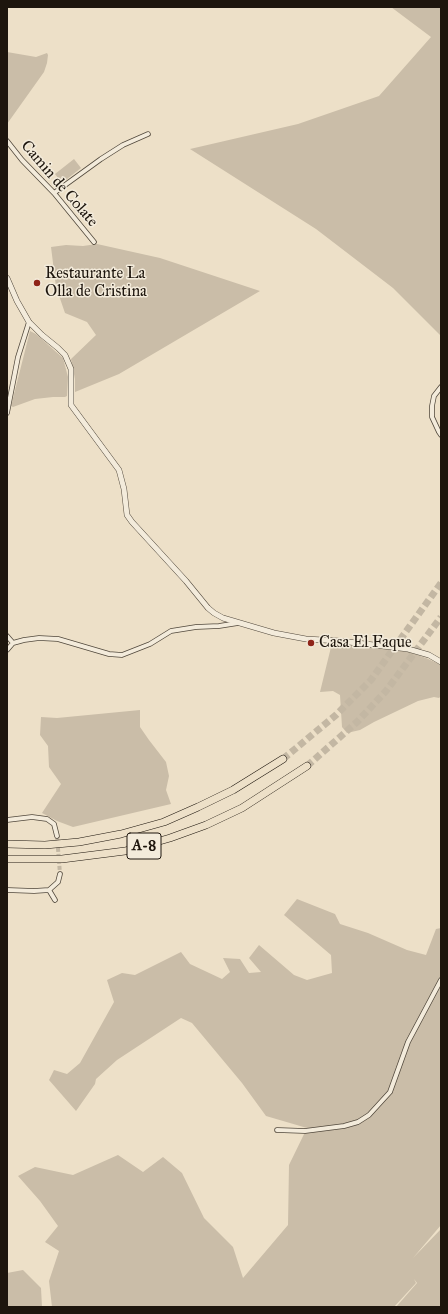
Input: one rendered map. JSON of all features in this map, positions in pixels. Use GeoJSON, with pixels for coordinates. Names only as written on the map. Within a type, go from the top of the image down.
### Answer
{"type":"FeatureCollection","features":[{"type":"Feature","properties":{"kind":"highway","name":"A-8"},"geometry":{"type":"LineString","coordinates":[[7,844],[45,845],[79,842],[121,834],[164,822],[233,790],[282,759]]}},
{"type":"Feature","properties":{"kind":"highway","name":"A-8"},"geometry":{"type":"LineString","coordinates":[[7,859],[62,859],[125,851],[170,838],[206,825],[242,808],[308,766]]}},
{"type":"Feature","properties":{"kind":"street"},"geometry":{"type":"LineString","coordinates":[[54,194],[117,148],[148,134]]}},
{"type":"Feature","properties":{"kind":"street","name":"Camin de Colate"},"geometry":{"type":"LineString","coordinates":[[7,141],[94,242]]}},
{"type":"Feature","properties":{"kind":"street"},"geometry":{"type":"LineString","coordinates":[[7,278],[17,301],[29,322],[42,336],[65,355],[71,369],[72,404],[119,470],[124,489],[127,515],[208,608],[223,618],[274,633],[306,639],[340,641],[408,649],[440,660]]}},
{"type":"Feature","properties":{"kind":"street"},"geometry":{"type":"LineString","coordinates":[[7,413],[18,357],[29,322]]}},
{"type":"Feature","properties":{"kind":"street"},"geometry":{"type":"LineString","coordinates":[[441,387],[434,396],[432,417],[441,435]]}},
{"type":"Feature","properties":{"kind":"street"},"geometry":{"type":"LineString","coordinates":[[7,650],[13,644],[24,640],[39,638],[58,639],[109,654],[122,655],[150,644],[171,631],[239,623]]}},
{"type":"Feature","properties":{"kind":"street"},"geometry":{"type":"LineString","coordinates":[[7,636],[13,644]]}},
{"type":"Feature","properties":{"kind":"street"},"geometry":{"type":"LineString","coordinates":[[7,820],[32,817],[47,819],[54,824],[58,836]]}},
{"type":"Feature","properties":{"kind":"street"},"geometry":{"type":"LineString","coordinates":[[7,890],[49,890],[58,882],[60,874]]}},
{"type":"Feature","properties":{"kind":"street"},"geometry":{"type":"LineString","coordinates":[[49,890],[55,900]]}},
{"type":"Feature","properties":{"kind":"street"},"geometry":{"type":"LineString","coordinates":[[277,1130],[305,1131],[344,1126],[358,1122],[369,1115],[390,1092],[408,1042],[441,980]]}},
{"type":"Feature","properties":{"kind":"shaded area"},"geometry":{"type":"Polygon","coordinates":[[[391,7],[441,7],[441,336],[393,288],[316,229],[190,149],[298,124],[379,96],[431,37],[391,7]]]}},
{"type":"Feature","properties":{"kind":"shaded area"},"geometry":{"type":"Polygon","coordinates":[[[7,52],[36,57],[47,53],[48,55],[44,72],[7,124],[7,52]]]}},
{"type":"Feature","properties":{"kind":"shaded area"},"geometry":{"type":"Polygon","coordinates":[[[74,159],[81,168],[62,183],[55,174],[74,159]]]}},
{"type":"Feature","properties":{"kind":"shaded area"},"geometry":{"type":"Polygon","coordinates":[[[97,244],[160,258],[260,291],[119,374],[75,392],[75,379],[71,359],[96,335],[87,322],[65,313],[56,287],[51,247],[97,244]]]}},
{"type":"Feature","properties":{"kind":"shaded area"},"geometry":{"type":"Polygon","coordinates":[[[30,331],[36,334],[63,358],[68,377],[67,396],[35,399],[13,407],[11,406],[30,331]]]}},
{"type":"Feature","properties":{"kind":"shaded area"},"geometry":{"type":"Polygon","coordinates":[[[332,643],[409,652],[441,665],[441,696],[439,698],[434,697],[418,701],[360,730],[347,733],[342,727],[340,695],[333,691],[320,692],[332,643]]]}},
{"type":"Feature","properties":{"kind":"shaded area"},"geometry":{"type":"Polygon","coordinates":[[[140,710],[140,727],[166,762],[169,776],[166,790],[171,804],[73,827],[42,813],[61,784],[49,767],[48,746],[40,735],[41,717],[57,718],[140,710]]]}},
{"type":"Feature","properties":{"kind":"shaded area"},"geometry":{"type":"Polygon","coordinates":[[[297,899],[335,914],[340,924],[368,933],[407,950],[426,955],[436,929],[441,928],[441,1225],[413,1258],[441,1229],[441,1307],[396,1307],[417,1283],[414,1279],[416,1283],[394,1307],[52,1307],[49,1281],[59,1251],[45,1242],[58,1226],[40,1201],[18,1176],[35,1167],[73,1175],[118,1155],[143,1172],[163,1157],[182,1173],[204,1218],[233,1247],[243,1278],[288,1225],[289,1165],[307,1128],[266,1116],[242,1083],[192,1023],[181,1018],[117,1060],[96,1079],[95,1084],[76,1111],[49,1080],[54,1070],[67,1074],[80,1063],[114,1002],[107,980],[122,973],[135,975],[181,952],[190,964],[222,979],[230,972],[223,958],[240,959],[249,973],[261,972],[249,958],[259,945],[294,975],[307,980],[332,973],[331,955],[284,915],[297,899]]]}},
{"type":"Feature","properties":{"kind":"shaded area"},"geometry":{"type":"Polygon","coordinates":[[[23,1270],[41,1288],[42,1307],[7,1307],[7,1273],[23,1270]]]}},
{"type":"Feature","properties":{"kind":"tunnel"},"geometry":{"type":"LineString","coordinates":[[283,759],[336,715],[371,680],[441,583]]}},
{"type":"Feature","properties":{"kind":"tunnel"},"geometry":{"type":"LineString","coordinates":[[307,766],[357,722],[386,691],[441,617]]}},
{"type":"Feature","properties":{"kind":"tunnel"},"geometry":{"type":"LineString","coordinates":[[57,836],[60,874]]}},
{"type":"Feature","properties":{"kind":"place","name":"Restaurante La Olla de Cristina"},"geometry":{"type":"Point","coordinates":[37,283]}},
{"type":"Feature","properties":{"kind":"place","name":"Casa El Faque"},"geometry":{"type":"Point","coordinates":[311,643]}}]}
